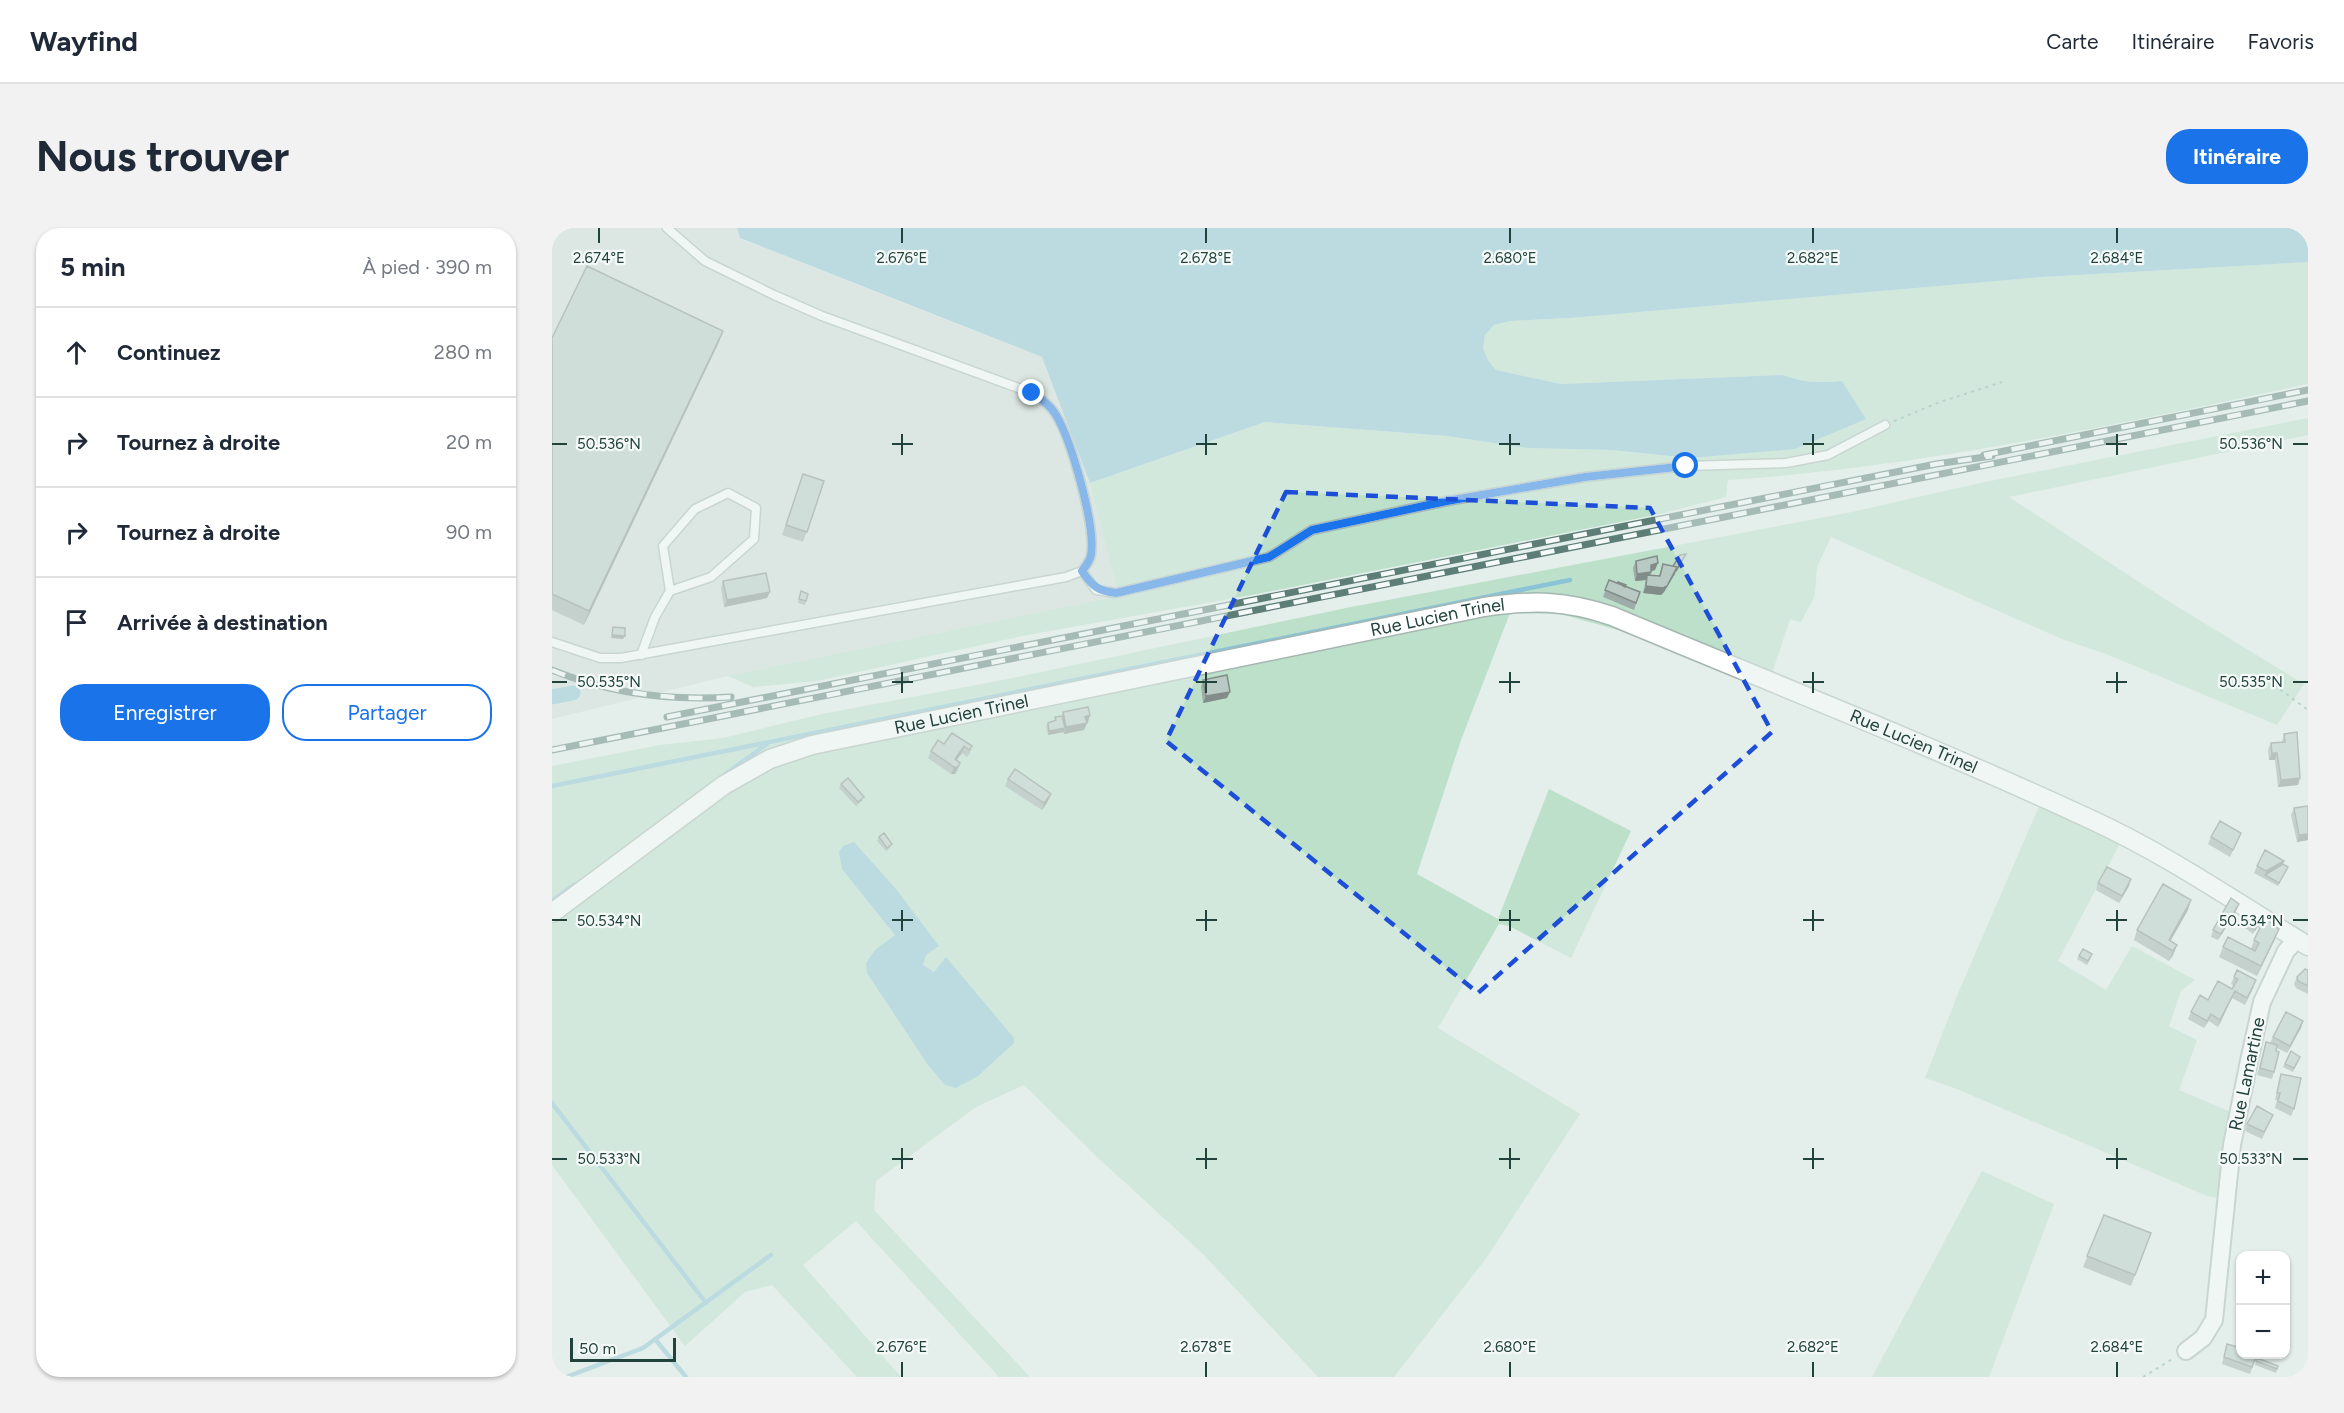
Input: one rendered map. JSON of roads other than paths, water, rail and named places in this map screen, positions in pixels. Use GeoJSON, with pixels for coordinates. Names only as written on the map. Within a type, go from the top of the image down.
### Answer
{"type":"FeatureCollection","features":[{"type":"Feature","properties":{"kind":"street","name":"Rue Lucien Trinel"},"geometry":{"type":"LineString","coordinates":[[552,912],[724,785],[770,759],[791,752],[906,724],[1484,608],[1538,601],[1579,606],[1612,616],[1951,757],[2094,820],[2208,883],[2303,943]]}},
{"type":"Feature","properties":{"kind":"street","name":"Rue Lamartine"},"geometry":{"type":"LineString","coordinates":[[2186,1351],[2203,1338],[2214,1320],[2232,1145],[2262,1002],[2286,951],[2303,943]]}},
{"type":"Feature","properties":{"kind":"lane"},"geometry":{"type":"LineString","coordinates":[[552,642],[600,658],[641,655],[1066,577],[1082,571],[1090,558],[1092,547],[1083,493],[1062,427],[1044,400],[1032,393],[822,316],[774,295],[705,261],[667,228]]}},
{"type":"Feature","properties":{"kind":"lane"},"geometry":{"type":"LineString","coordinates":[[1082,571],[1096,590],[1116,593],[1269,557],[1312,530],[1447,501],[1585,477],[1686,466],[1786,463],[1828,455],[1885,425]]}},
{"type":"Feature","properties":{"kind":"lane"},"geometry":{"type":"LineString","coordinates":[[641,655],[654,617],[670,591],[663,546],[695,509],[728,493],[756,508],[754,539],[711,578],[670,591]]}},
{"type":"Feature","properties":{"kind":"water"},"geometry":{"type":"Polygon","coordinates":[[[737,228],[2308,228],[2308,262],[2043,277],[1571,318],[1510,321],[1494,325],[1485,335],[1483,348],[1488,360],[1496,370],[1561,384],[1783,375],[1812,382],[1842,381],[1866,419],[1795,449],[1690,458],[1611,450],[1527,448],[1447,436],[1265,422],[1090,483],[1042,357],[740,238],[737,228]]]}},
{"type":"Feature","properties":{"kind":"water"},"geometry":{"type":"Polygon","coordinates":[[[854,842],[896,889],[939,946],[926,955],[923,965],[934,972],[946,957],[1014,1038],[1014,1043],[978,1076],[956,1088],[945,1085],[928,1065],[867,973],[866,963],[875,950],[895,935],[842,869],[839,852],[843,846],[854,842]]]}},
{"type":"Feature","properties":{"kind":"waterway"},"geometry":{"type":"LineString","coordinates":[[552,786],[1570,580]]}},
{"type":"Feature","properties":{"kind":"waterway"},"geometry":{"type":"LineString","coordinates":[[552,697],[573,693]]}},
{"type":"Feature","properties":{"kind":"waterway"},"geometry":{"type":"LineString","coordinates":[[723,776],[768,743]]}},
{"type":"Feature","properties":{"kind":"waterway"},"geometry":{"type":"LineString","coordinates":[[552,901],[574,885]]}},
{"type":"Feature","properties":{"kind":"waterway"},"geometry":{"type":"LineString","coordinates":[[552,1103],[706,1303]]}},
{"type":"Feature","properties":{"kind":"waterway"},"geometry":{"type":"LineString","coordinates":[[566,1377],[643,1348],[771,1255]]}},
{"type":"Feature","properties":{"kind":"waterway"},"geometry":{"type":"LineString","coordinates":[[655,1339],[686,1377]]}},
{"type":"Feature","properties":{"kind":"railway"},"geometry":{"type":"LineString","coordinates":[[1984,455],[2308,390]]}},
{"type":"Feature","properties":{"kind":"railway"},"geometry":{"type":"LineString","coordinates":[[552,750],[2308,401]]}},
{"type":"Feature","properties":{"kind":"railway"},"geometry":{"type":"LineString","coordinates":[[667,717],[1936,464],[1992,456]]}},
{"type":"Feature","properties":{"kind":"railway"},"geometry":{"type":"LineString","coordinates":[[552,670],[573,678],[640,694],[686,698],[731,697]]}}]}
